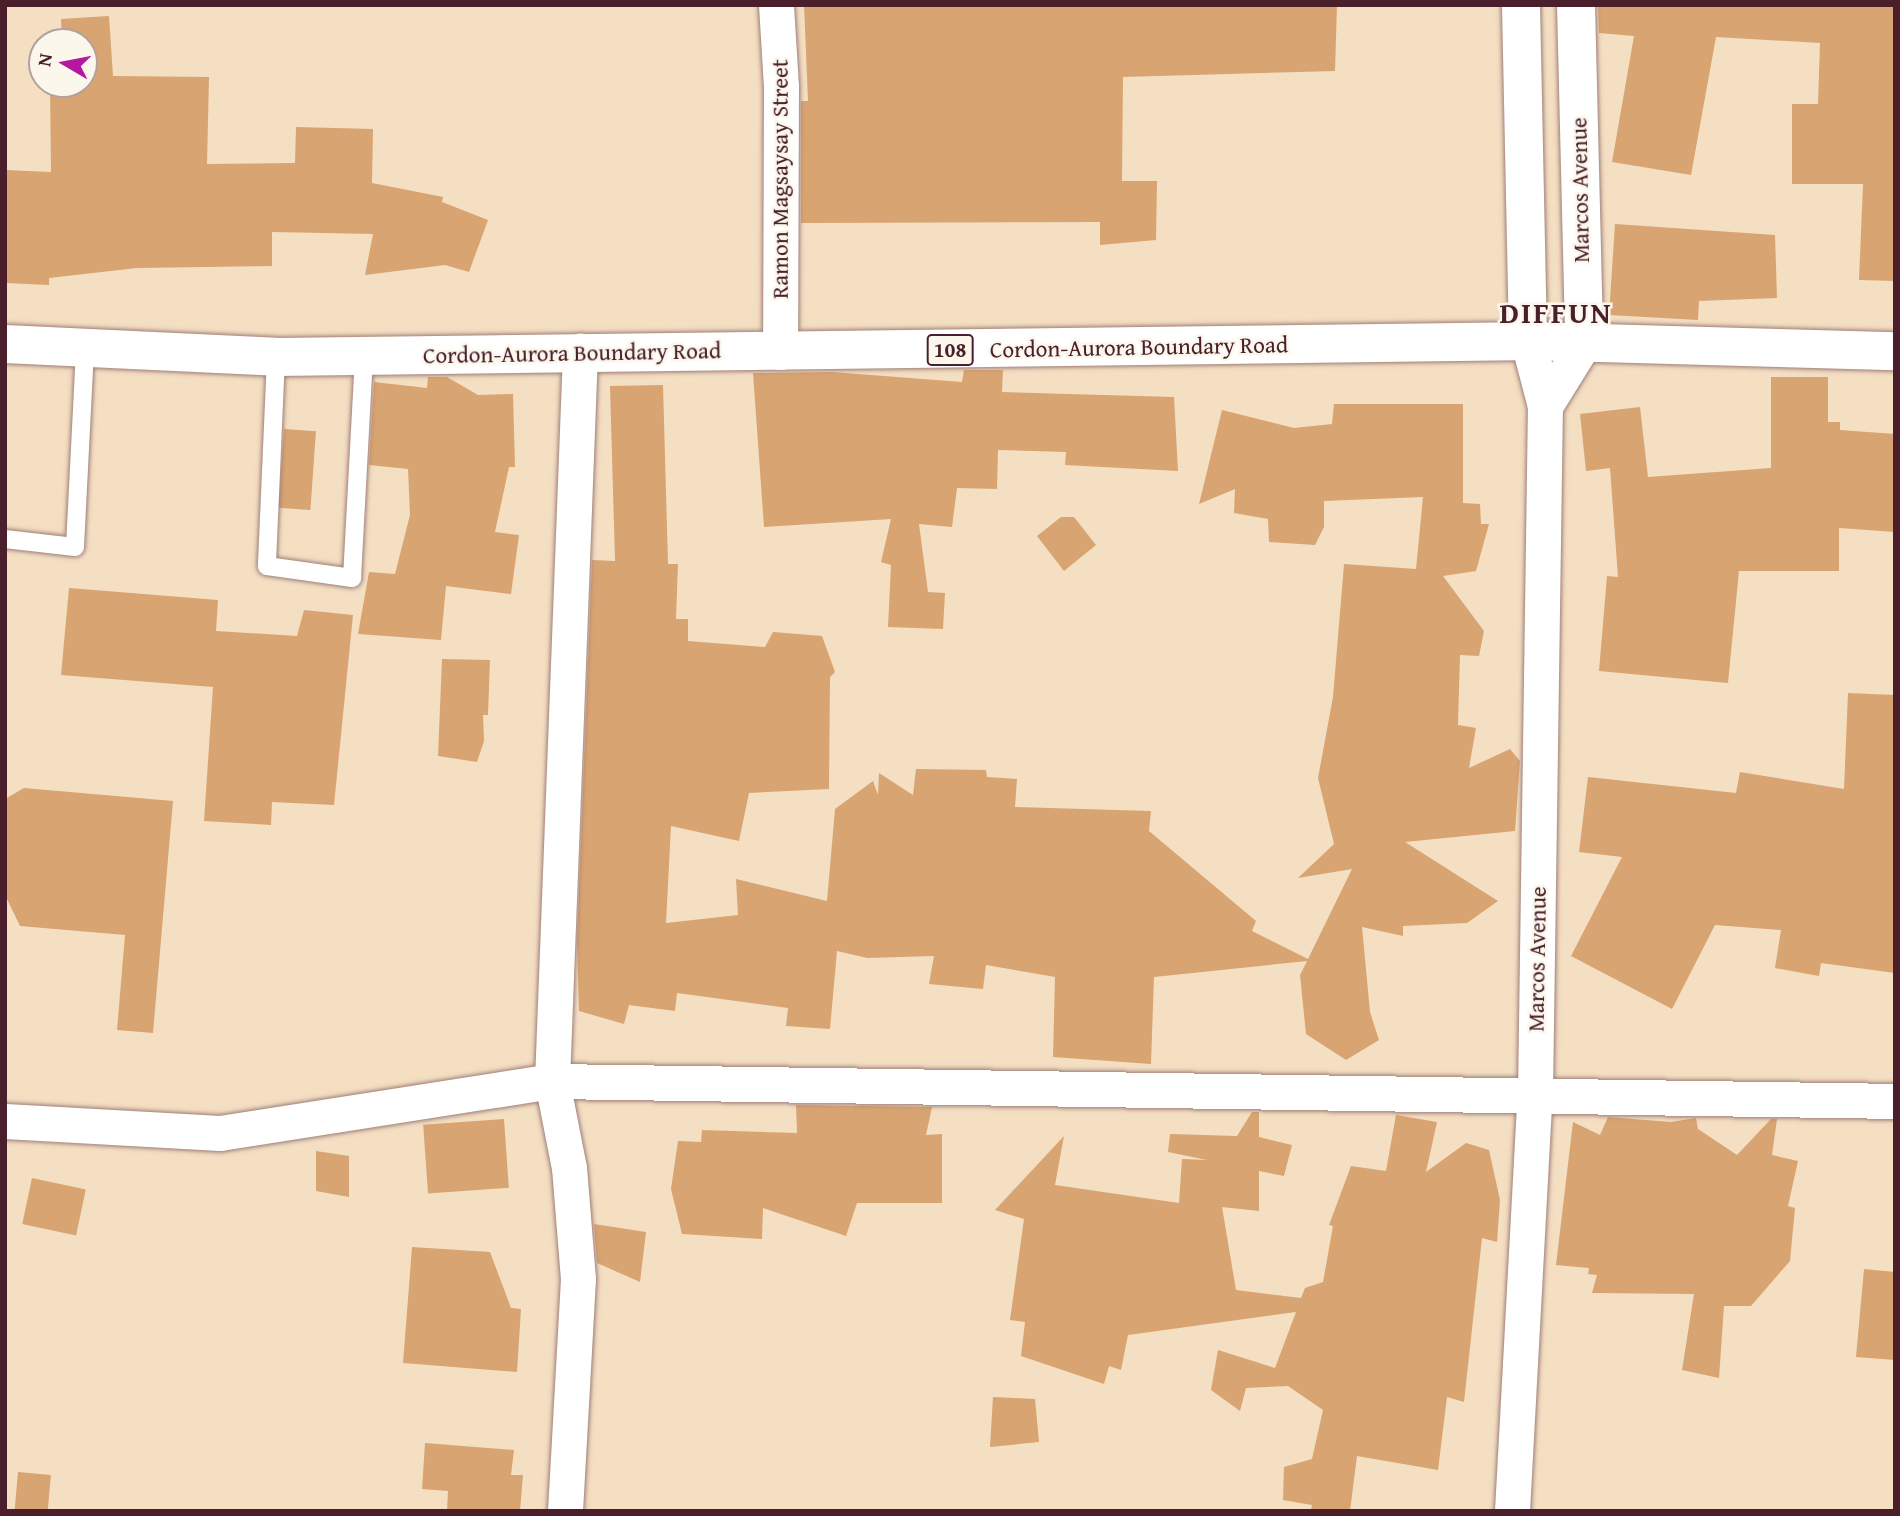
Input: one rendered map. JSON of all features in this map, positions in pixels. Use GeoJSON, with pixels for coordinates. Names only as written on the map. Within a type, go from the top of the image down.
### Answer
{"type":"FeatureCollection","features":[{"type":"Feature","properties":{"kind":"main road","name":"Marcos Avenue"},"geometry":{"type":"LineString","coordinates":[[1521,5],[1528,341]]}},
{"type":"Feature","properties":{"kind":"main road","name":"Marcos Avenue"},"geometry":{"type":"LineString","coordinates":[[1576,5],[1584,343]]}},
{"type":"Feature","properties":{"kind":"main road","name":"Cordon-Aurora Boundary Road"},"geometry":{"type":"LineString","coordinates":[[5,344],[276,357],[580,351],[780,352],[1528,341],[1895,351]]}},
{"type":"Feature","properties":{"kind":"street","name":"Ramon Magsaysay Street"},"geometry":{"type":"LineString","coordinates":[[776,5],[782,87],[780,352]]}},
{"type":"Feature","properties":{"kind":"street","name":"Marcos Avenue"},"geometry":{"type":"LineString","coordinates":[[1512,1511],[1535,1093],[1545,406],[1528,341]]}},
{"type":"Feature","properties":{"kind":"street"},"geometry":{"type":"LineString","coordinates":[[1545,406],[1584,343]]}},
{"type":"Feature","properties":{"kind":"street"},"geometry":{"type":"LineString","coordinates":[[565,1511],[578,1279],[569,1168],[552,1081],[580,351]]}},
{"type":"Feature","properties":{"kind":"street"},"geometry":{"type":"LineString","coordinates":[[5,1121],[220,1133],[552,1081],[1535,1093],[1895,1101]]}},
{"type":"Feature","properties":{"kind":"lane"},"geometry":{"type":"LineString","coordinates":[[5,539],[75,547],[85,348]]}},
{"type":"Feature","properties":{"kind":"lane"},"geometry":{"type":"LineString","coordinates":[[276,357],[267,566],[352,578],[364,356]]}},
{"type":"Feature","properties":{"kind":"building"},"geometry":{"type":"Polygon","coordinates":[[[804,5],[1337,5],[1335,71],[1123,77],[1122,181],[1157,181],[1156,240],[1100,245],[1100,222],[801,223],[801,101],[808,101],[804,5]]]}},
{"type":"Feature","properties":{"kind":"building"},"geometry":{"type":"Polygon","coordinates":[[[1598,5],[1895,5],[1895,281],[1859,280],[1863,184],[1792,184],[1792,104],[1818,104],[1820,43],[1716,37],[1691,175],[1612,162],[1634,36],[1599,33],[1598,5]]]}},
{"type":"Feature","properties":{"kind":"building"},"geometry":{"type":"Polygon","coordinates":[[[109,16],[113,76],[209,77],[207,164],[295,163],[296,127],[373,129],[372,183],[443,197],[442,202],[488,220],[469,272],[445,265],[365,275],[373,234],[272,232],[272,266],[137,268],[49,278],[49,285],[5,283],[5,170],[51,172],[50,98],[98,98],[98,28],[61,28],[61,19],[109,16]]]}},
{"type":"Feature","properties":{"kind":"building"},"geometry":{"type":"Polygon","coordinates":[[[1615,224],[1775,235],[1777,298],[1699,301],[1698,320],[1609,315],[1615,224]]]}},
{"type":"Feature","properties":{"kind":"building"},"geometry":{"type":"Polygon","coordinates":[[[964,370],[1003,370],[1002,392],[1174,397],[1178,471],[1065,465],[1066,452],[998,450],[997,489],[957,488],[952,527],[919,524],[928,592],[945,593],[943,629],[888,627],[891,565],[881,562],[891,519],[764,527],[753,373],[832,372],[962,382],[964,370]]]}},
{"type":"Feature","properties":{"kind":"building"},"geometry":{"type":"Polygon","coordinates":[[[428,377],[447,377],[478,395],[513,394],[515,467],[509,467],[495,532],[519,535],[511,594],[446,586],[441,640],[358,634],[369,572],[395,574],[410,515],[408,469],[369,465],[374,382],[427,388],[428,377]]]}},
{"type":"Feature","properties":{"kind":"building"},"geometry":{"type":"Polygon","coordinates":[[[1771,377],[1828,377],[1828,422],[1840,422],[1840,430],[1895,434],[1895,532],[1839,528],[1839,571],[1739,571],[1728,683],[1599,671],[1607,576],[1618,577],[1610,468],[1586,471],[1580,414],[1640,407],[1648,477],[1771,468],[1771,377]]]}},
{"type":"Feature","properties":{"kind":"building"},"geometry":{"type":"Polygon","coordinates":[[[663,385],[668,564],[678,564],[676,619],[688,619],[688,641],[765,647],[773,632],[822,636],[835,672],[830,677],[829,789],[749,793],[739,841],[671,826],[666,923],[738,915],[736,879],[827,901],[835,809],[873,781],[878,795],[879,773],[913,795],[916,769],[986,770],[987,777],[1017,779],[1015,807],[1151,811],[1149,831],[1256,921],[1252,931],[1308,959],[1352,869],[1298,878],[1334,844],[1318,778],[1333,697],[1344,564],[1416,569],[1423,497],[1324,501],[1324,527],[1315,545],[1269,542],[1268,519],[1234,513],[1235,489],[1199,504],[1222,410],[1294,428],[1332,424],[1334,404],[1463,404],[1463,503],[1480,504],[1481,524],[1489,524],[1476,571],[1443,576],[1484,631],[1479,656],[1460,655],[1458,725],[1476,728],[1469,768],[1510,749],[1520,761],[1515,831],[1405,842],[1498,901],[1467,923],[1403,926],[1403,936],[1362,927],[1370,1012],[1379,1040],[1346,1060],[1306,1034],[1300,975],[1307,961],[1154,977],[1151,1064],[1053,1057],[1055,977],[986,965],[983,989],[929,984],[934,956],[867,958],[837,951],[830,1029],[786,1026],[788,1008],[677,993],[675,1011],[629,1005],[624,1024],[579,1011],[577,943],[592,560],[615,561],[610,386],[663,385]]]}},
{"type":"Feature","properties":{"kind":"building"},"geometry":{"type":"Polygon","coordinates":[[[284,429],[316,431],[310,510],[278,508],[284,429]]]}},
{"type":"Feature","properties":{"kind":"building"},"geometry":{"type":"Polygon","coordinates":[[[1061,517],[1074,517],[1096,545],[1064,571],[1037,536],[1061,517]]]}},
{"type":"Feature","properties":{"kind":"building"},"geometry":{"type":"Polygon","coordinates":[[[69,588],[218,600],[216,631],[297,636],[304,610],[353,615],[334,805],[272,802],[271,825],[204,821],[213,687],[61,675],[69,588]]]}},
{"type":"Feature","properties":{"kind":"building"},"geometry":{"type":"Polygon","coordinates":[[[442,659],[490,660],[488,715],[483,715],[484,741],[477,762],[438,756],[442,659]]]}},
{"type":"Feature","properties":{"kind":"building"},"geometry":{"type":"Polygon","coordinates":[[[1848,693],[1895,695],[1895,973],[1821,963],[1819,976],[1775,968],[1781,930],[1715,925],[1672,1009],[1571,956],[1622,857],[1579,852],[1588,777],[1736,793],[1740,772],[1844,789],[1848,693]]]}},
{"type":"Feature","properties":{"kind":"building"},"geometry":{"type":"Polygon","coordinates":[[[24,788],[173,801],[153,1033],[117,1030],[125,935],[20,926],[5,895],[5,799],[24,788]]]}},
{"type":"Feature","properties":{"kind":"building"},"geometry":{"type":"Polygon","coordinates":[[[796,1105],[932,1107],[926,1135],[942,1134],[942,1203],[857,1203],[846,1236],[763,1208],[762,1239],[682,1234],[671,1189],[678,1141],[701,1142],[702,1130],[797,1133],[796,1105]]]}},
{"type":"Feature","properties":{"kind":"building"},"geometry":{"type":"Polygon","coordinates":[[[1252,1112],[1259,1112],[1259,1137],[1292,1145],[1284,1176],[1259,1171],[1259,1211],[1222,1207],[1236,1290],[1301,1298],[1305,1288],[1323,1282],[1333,1226],[1329,1225],[1351,1166],[1386,1171],[1396,1115],[1437,1122],[1426,1172],[1466,1143],[1489,1150],[1500,1200],[1497,1242],[1482,1238],[1464,1402],[1447,1397],[1438,1470],[1357,1456],[1350,1511],[1311,1511],[1312,1505],[1283,1500],[1284,1467],[1312,1459],[1323,1410],[1288,1386],[1246,1388],[1240,1411],[1211,1390],[1218,1350],[1275,1368],[1296,1312],[1128,1335],[1121,1370],[1109,1366],[1104,1384],[1021,1356],[1025,1322],[1010,1320],[1024,1219],[995,1210],[1064,1136],[1055,1185],[1179,1203],[1182,1159],[1207,1160],[1168,1152],[1170,1134],[1237,1136],[1252,1112]]]}},
{"type":"Feature","properties":{"kind":"building"},"geometry":{"type":"Polygon","coordinates":[[[1608,1117],[1671,1122],[1696,1118],[1698,1129],[1737,1155],[1771,1119],[1777,1119],[1772,1155],[1798,1161],[1788,1206],[1795,1208],[1790,1261],[1751,1306],[1724,1306],[1719,1378],[1682,1370],[1694,1294],[1592,1293],[1597,1275],[1588,1274],[1589,1268],[1556,1265],[1573,1122],[1600,1135],[1608,1117]]]}},
{"type":"Feature","properties":{"kind":"building"},"geometry":{"type":"Polygon","coordinates":[[[504,1119],[509,1188],[428,1193],[423,1125],[504,1119]]]}},
{"type":"Feature","properties":{"kind":"building"},"geometry":{"type":"Polygon","coordinates":[[[316,1151],[349,1156],[349,1197],[316,1191],[316,1151]]]}},
{"type":"Feature","properties":{"kind":"building"},"geometry":{"type":"Polygon","coordinates":[[[32,1178],[86,1189],[76,1235],[22,1224],[32,1178]]]}},
{"type":"Feature","properties":{"kind":"building"},"geometry":{"type":"Polygon","coordinates":[[[594,1224],[646,1232],[640,1282],[597,1263],[594,1224]]]}},
{"type":"Feature","properties":{"kind":"building"},"geometry":{"type":"Polygon","coordinates":[[[412,1247],[490,1252],[511,1308],[521,1309],[517,1372],[403,1363],[412,1247]]]}},
{"type":"Feature","properties":{"kind":"building"},"geometry":{"type":"Polygon","coordinates":[[[1864,1269],[1895,1272],[1895,1360],[1856,1357],[1864,1269]]]}},
{"type":"Feature","properties":{"kind":"building"},"geometry":{"type":"Polygon","coordinates":[[[993,1397],[1035,1399],[1039,1442],[990,1447],[993,1397]]]}},
{"type":"Feature","properties":{"kind":"building"},"geometry":{"type":"Polygon","coordinates":[[[425,1443],[514,1450],[511,1475],[523,1475],[520,1511],[447,1511],[448,1491],[422,1489],[425,1443]]]}},
{"type":"Feature","properties":{"kind":"building"},"geometry":{"type":"Polygon","coordinates":[[[18,1472],[51,1475],[48,1511],[15,1511],[18,1472]]]}},
{"type":"Feature","properties":{"kind":"district","name":"DIFFUN"},"geometry":{"type":"Point","coordinates":[1556,312]}}]}
